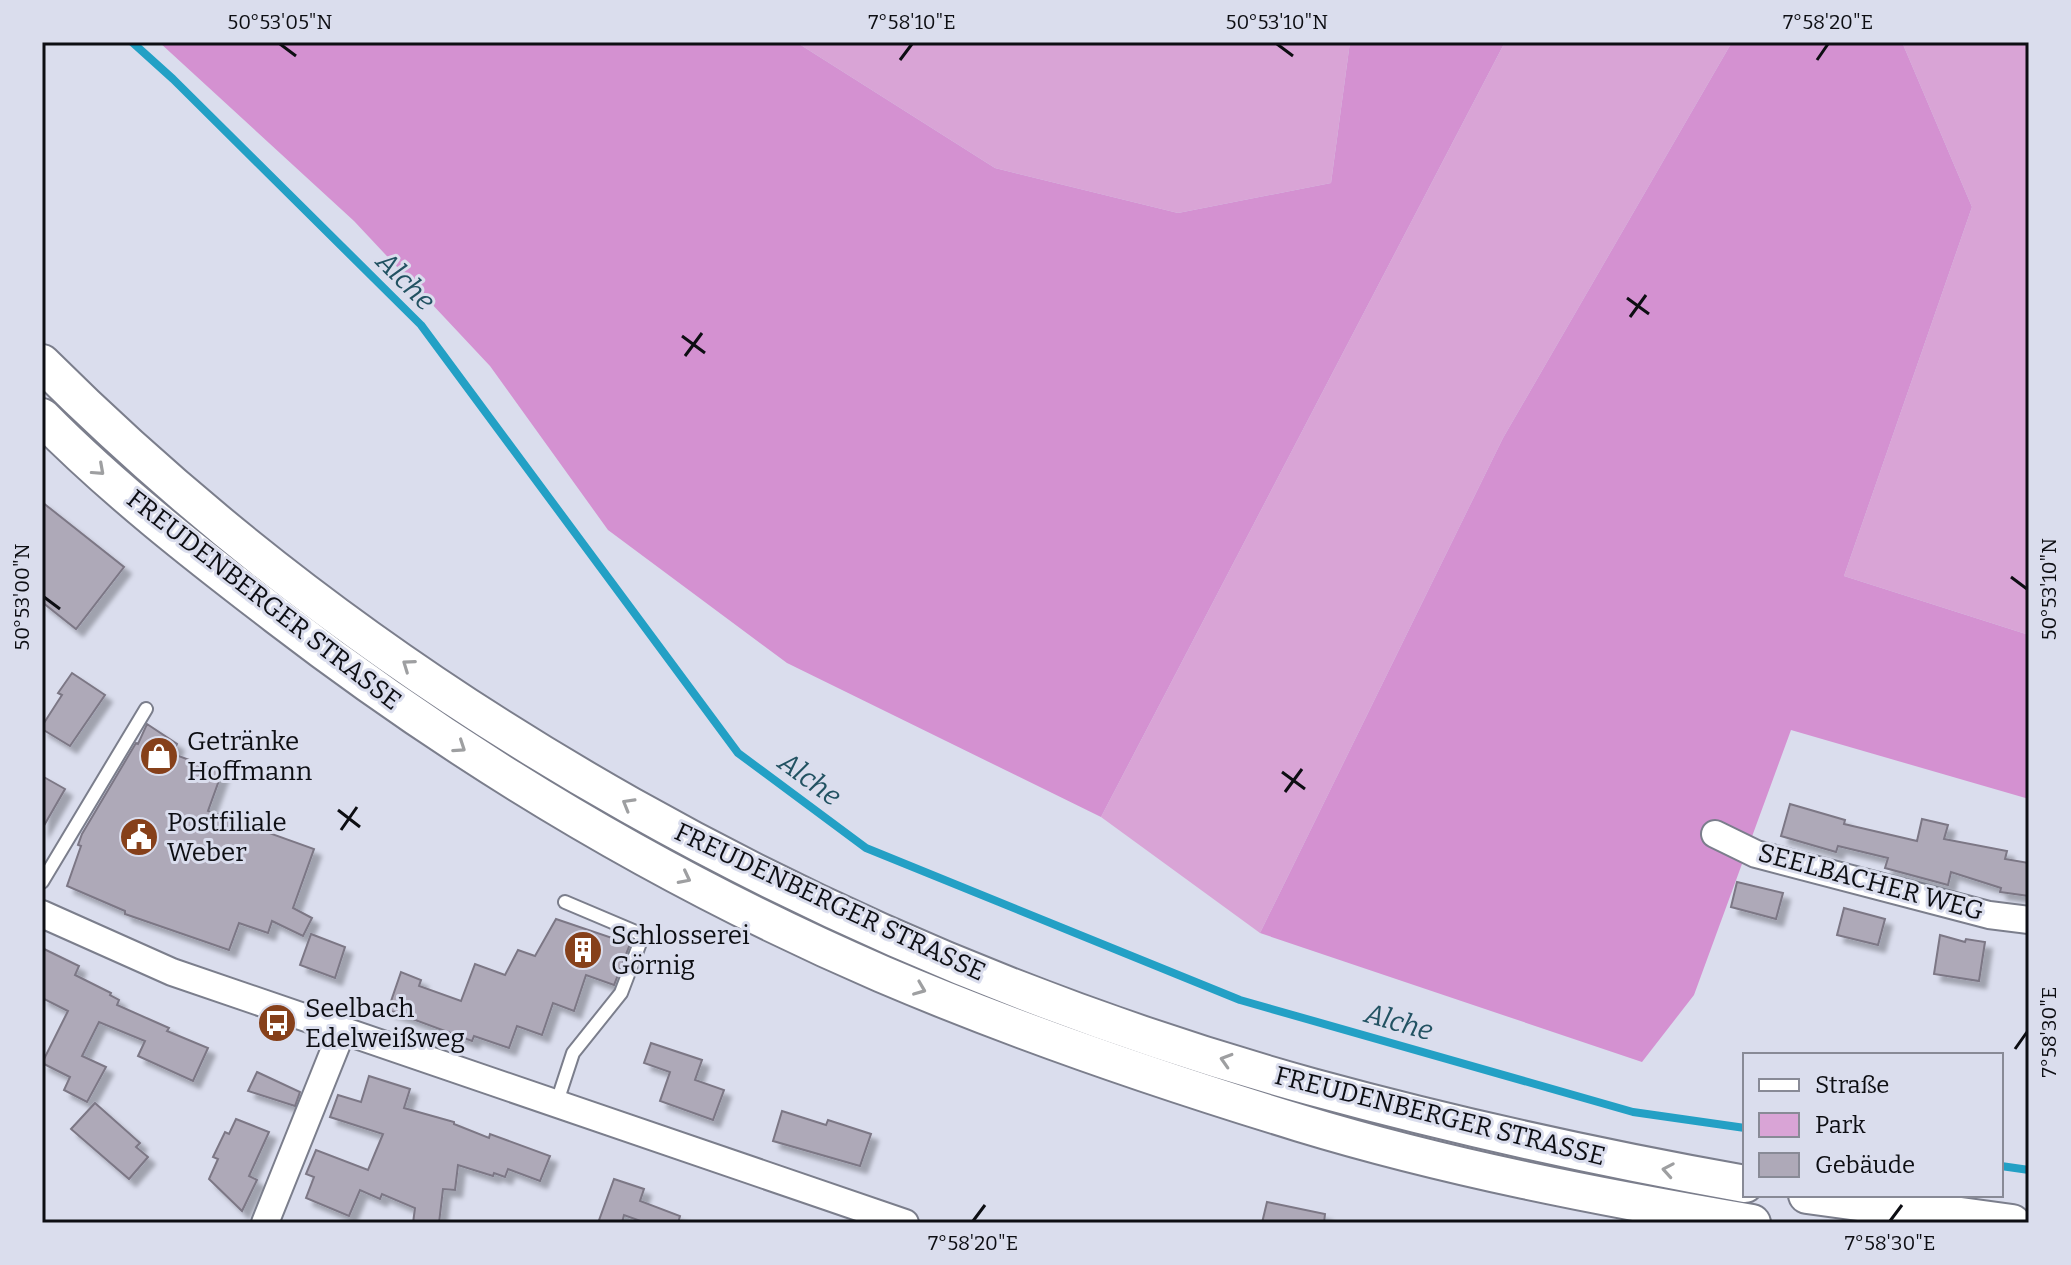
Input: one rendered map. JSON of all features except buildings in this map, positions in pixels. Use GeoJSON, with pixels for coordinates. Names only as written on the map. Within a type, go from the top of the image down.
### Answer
{"type":"FeatureCollection","features":[{"type":"Feature","properties":{"kind":"main road","name":"FREUDENBERGER STRASSE"},"geometry":{"type":"LineString","coordinates":[[42,363],[154,468],[244,543],[402,662],[574,773],[664,825],[779,884],[1008,984],[1154,1037],[1295,1082],[1614,1161],[1743,1184]]}},
{"type":"Feature","properties":{"kind":"main road","name":"FREUDENBERGER STRASSE"},"geometry":{"type":"LineString","coordinates":[[42,417],[131,499],[219,571],[382,694],[471,754],[560,808],[649,859],[765,919],[881,973],[1000,1022],[1143,1073],[1304,1124],[1457,1164],[1611,1199],[1752,1223]]}},
{"type":"Feature","properties":{"kind":"main road"},"geometry":{"type":"LineString","coordinates":[[1822,1197],[2012,1223]]}},
{"type":"Feature","properties":{"kind":"street","name":"SEELBACHER WEG"},"geometry":{"type":"LineString","coordinates":[[1715,834],[1756,854],[1989,915],[2029,920]]}},
{"type":"Feature","properties":{"kind":"street"},"geometry":{"type":"LineString","coordinates":[[42,914],[172,972],[905,1223]]}},
{"type":"Feature","properties":{"kind":"street"},"geometry":{"type":"LineString","coordinates":[[265,1223],[342,1031]]}},
{"type":"Feature","properties":{"kind":"lane"},"geometry":{"type":"LineString","coordinates":[[42,882],[146,709]]}},
{"type":"Feature","properties":{"kind":"lane"},"geometry":{"type":"LineString","coordinates":[[556,1105],[573,1053],[621,993],[643,935],[565,902]]}},
{"type":"Feature","properties":{"kind":"green space"},"geometry":{"type":"Polygon","coordinates":[[[796,42],[1350,42],[1331,183],[1178,213],[995,168],[796,42]]]}},
{"type":"Feature","properties":{"kind":"green space"},"geometry":{"type":"Polygon","coordinates":[[[1505,42],[1732,42],[1503,438],[1260,933],[1101,817],[1505,42]]]}},
{"type":"Feature","properties":{"kind":"green space"},"geometry":{"type":"Polygon","coordinates":[[[1902,42],[2029,42],[2029,635],[1844,576],[1972,207],[1902,42]]]}},
{"type":"Feature","properties":{"kind":"shaded area"},"geometry":{"type":"Polygon","coordinates":[[[159,42],[796,42],[995,168],[1178,213],[1331,183],[1350,42],[1505,42],[1101,817],[787,663],[608,530],[490,366],[354,221],[159,42]]]}},
{"type":"Feature","properties":{"kind":"shaded area"},"geometry":{"type":"Polygon","coordinates":[[[1732,42],[1902,42],[1972,207],[1844,576],[2029,635],[2029,799],[1791,730],[1694,995],[1642,1062],[1260,933],[1503,438],[1732,42]]]}},
{"type":"Feature","properties":{"kind":"waterway","name":"Alche"},"geometry":{"type":"LineString","coordinates":[[132,42],[421,325],[738,753],[866,848],[1240,1000],[1633,1112],[1743,1128]]}},
{"type":"Feature","properties":{"kind":"waterway","name":"Alche"},"geometry":{"type":"LineString","coordinates":[[2003,1166],[2029,1170]]}},
{"type":"Feature","properties":{"kind":"place","name":"Getränke Hoffmann"},"geometry":{"type":"Point","coordinates":[159,756]}},
{"type":"Feature","properties":{"kind":"place","name":"Postfiliale Weber"},"geometry":{"type":"Point","coordinates":[139,837]}},
{"type":"Feature","properties":{"kind":"place","name":"Schlosserei Görnig"},"geometry":{"type":"Point","coordinates":[583,950]}},
{"type":"Feature","properties":{"kind":"place","name":"Seelbach Edelweißweg"},"geometry":{"type":"Point","coordinates":[277,1023]}}]}
